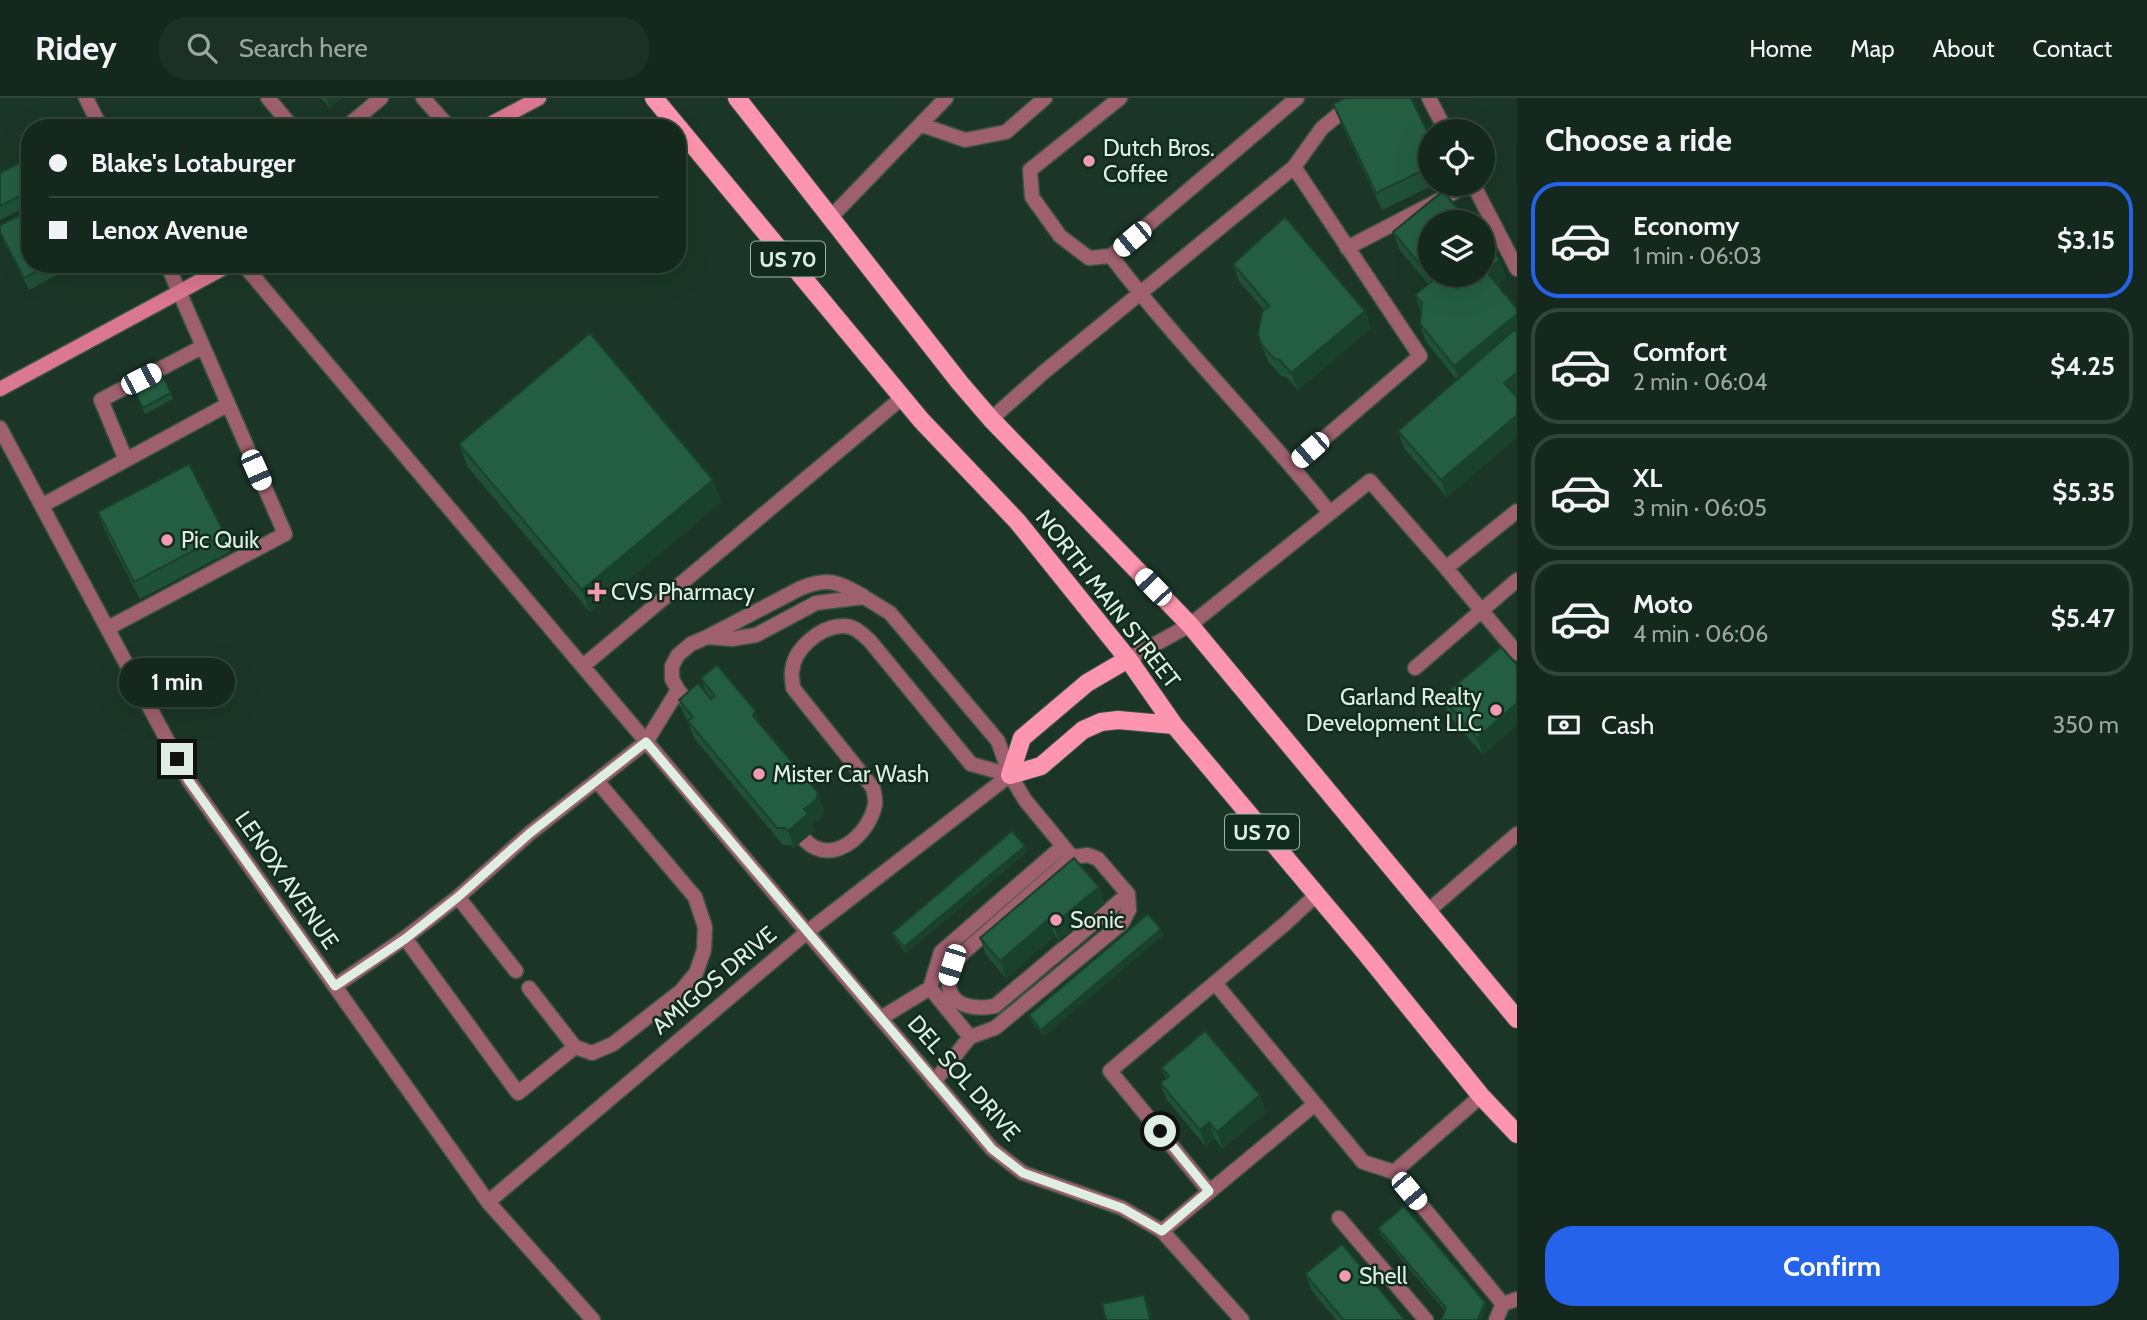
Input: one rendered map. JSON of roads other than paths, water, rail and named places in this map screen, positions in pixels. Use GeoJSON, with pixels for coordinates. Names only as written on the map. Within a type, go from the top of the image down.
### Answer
{"type":"FeatureCollection","features":[{"type":"Feature","properties":{"kind":"main road"},"geometry":{"type":"LineString","coordinates":[[500,119],[538,98]]}},
{"type":"Feature","properties":{"kind":"main road","name":"NORTH MAIN STREET"},"geometry":{"type":"LineString","coordinates":[[654,98],[671,119]]}},
{"type":"Feature","properties":{"kind":"main road","name":"NORTH MAIN STREET"},"geometry":{"type":"LineString","coordinates":[[737,98],[832,216],[960,383],[991,419],[1189,625],[1517,1019]]}},
{"type":"Feature","properties":{"kind":"main road","name":"NORTH MAIN STREET"},"geometry":{"type":"LineString","coordinates":[[686,136],[921,420],[1017,521],[1128,659],[1174,725],[1315,896],[1364,951],[1481,1096],[1517,1134]]}},
{"type":"Feature","properties":{"kind":"main road"},"geometry":{"type":"LineString","coordinates":[[0,389],[214,273]]}},
{"type":"Feature","properties":{"kind":"main road"},"geometry":{"type":"LineString","coordinates":[[1010,775],[1022,738],[1087,682],[1128,659]]}},
{"type":"Feature","properties":{"kind":"main road"},"geometry":{"type":"LineString","coordinates":[[1010,775],[1041,766],[1083,730],[1101,722],[1118,720],[1174,725]]}},
{"type":"Feature","properties":{"kind":"street"},"geometry":{"type":"LineString","coordinates":[[86,98],[96,119]]}},
{"type":"Feature","properties":{"kind":"street"},"geometry":{"type":"LineString","coordinates":[[268,98],[286,119]]}},
{"type":"Feature","properties":{"kind":"street"},"geometry":{"type":"LineString","coordinates":[[356,119],[381,98]]}},
{"type":"Feature","properties":{"kind":"street"},"geometry":{"type":"LineString","coordinates":[[423,98],[442,119]]}},
{"type":"Feature","properties":{"kind":"street"},"geometry":{"type":"LineString","coordinates":[[922,125],[965,140],[1006,132],[1045,98]]}},
{"type":"Feature","properties":{"kind":"street"},"geometry":{"type":"LineString","coordinates":[[1120,98],[1030,170],[1032,197],[1060,236],[1089,258],[1111,256],[1297,98]]}},
{"type":"Feature","properties":{"kind":"street"},"geometry":{"type":"LineString","coordinates":[[991,419],[1139,293],[1294,167],[1322,128],[1359,98]]}},
{"type":"Feature","properties":{"kind":"street"},"geometry":{"type":"LineString","coordinates":[[1429,98],[1440,119]]}},
{"type":"Feature","properties":{"kind":"street"},"geometry":{"type":"LineString","coordinates":[[832,216],[922,125],[940,100]]}},
{"type":"Feature","properties":{"kind":"street"},"geometry":{"type":"LineString","coordinates":[[1292,466],[1420,356],[1294,167]]}},
{"type":"Feature","properties":{"kind":"street"},"geometry":{"type":"LineString","coordinates":[[1347,248],[1448,196]]}},
{"type":"Feature","properties":{"kind":"street"},"geometry":{"type":"LineString","coordinates":[[1477,196],[1517,269]]}},
{"type":"Feature","properties":{"kind":"street"},"geometry":{"type":"LineString","coordinates":[[1111,256],[1139,293],[1292,466],[1330,513]]}},
{"type":"Feature","properties":{"kind":"street"},"geometry":{"type":"LineString","coordinates":[[108,628],[285,534],[171,273]]}},
{"type":"Feature","properties":{"kind":"street","name":"DEL SOL DRIVE"},"geometry":{"type":"LineString","coordinates":[[251,273],[992,1149],[1023,1173],[1122,1208],[1162,1231],[1242,1320]]}},
{"type":"Feature","properties":{"kind":"street"},"geometry":{"type":"LineString","coordinates":[[126,460],[101,400],[202,347]]}},
{"type":"Feature","properties":{"kind":"street"},"geometry":{"type":"LineString","coordinates":[[583,666],[903,397]]}},
{"type":"Feature","properties":{"kind":"street"},"geometry":{"type":"LineString","coordinates":[[43,505],[227,405]]}},
{"type":"Feature","properties":{"kind":"street","name":"LENOX AVENUE"},"geometry":{"type":"LineString","coordinates":[[0,428],[189,781],[488,1202],[593,1320]]}},
{"type":"Feature","properties":{"kind":"street"},"geometry":{"type":"LineString","coordinates":[[1128,659],[1189,625],[1370,481],[1517,653]]}},
{"type":"Feature","properties":{"kind":"street"},"geometry":{"type":"LineString","coordinates":[[1446,568],[1517,511]]}},
{"type":"Feature","properties":{"kind":"street"},"geometry":{"type":"LineString","coordinates":[[1415,668],[1517,580]]}},
{"type":"Feature","properties":{"kind":"street"},"geometry":{"type":"LineString","coordinates":[[702,720],[672,679],[672,666],[678,655],[691,644],[801,588],[831,581],[890,613],[998,741],[1010,775],[1025,800],[1068,851],[1098,859],[1128,894],[1129,910],[1122,923],[995,1028],[970,1037],[934,1082]]}},
{"type":"Feature","properties":{"kind":"street"},"geometry":{"type":"LineString","coordinates":[[706,637],[732,639],[756,635],[816,603],[864,597]]}},
{"type":"Feature","properties":{"kind":"street"},"geometry":{"type":"LineString","coordinates":[[779,810],[814,848],[830,852],[843,848],[856,837],[875,804],[873,788],[793,688],[792,670],[799,651],[812,638],[827,629],[844,625],[859,631],[870,641],[971,764],[1010,775]]}},
{"type":"Feature","properties":{"kind":"street"},"geometry":{"type":"LineString","coordinates":[[335,986],[405,939],[458,897],[530,833],[646,742],[678,690]]}},
{"type":"Feature","properties":{"kind":"street","name":"AMIGOS DRIVE"},"geometry":{"type":"LineString","coordinates":[[488,1202],[807,932],[1010,775]]}},
{"type":"Feature","properties":{"kind":"street"},"geometry":{"type":"LineString","coordinates":[[529,988],[575,1047],[592,1053],[613,1044],[681,991],[696,973],[704,950],[705,927],[695,897],[597,781]]}},
{"type":"Feature","properties":{"kind":"street"},"geometry":{"type":"LineString","coordinates":[[1428,911],[1517,834]]}},
{"type":"Feature","properties":{"kind":"street"},"geometry":{"type":"LineString","coordinates":[[1068,851],[952,965],[947,982],[952,996],[964,1006],[979,1009],[995,1006],[1128,894]]}},
{"type":"Feature","properties":{"kind":"street"},"geometry":{"type":"LineString","coordinates":[[881,1018],[930,988],[940,952],[1068,851]]}},
{"type":"Feature","properties":{"kind":"street"},"geometry":{"type":"LineString","coordinates":[[1209,1191],[1110,1071],[1315,896]]}},
{"type":"Feature","properties":{"kind":"street"},"geometry":{"type":"LineString","coordinates":[[458,897],[516,971]]}},
{"type":"Feature","properties":{"kind":"street"},"geometry":{"type":"LineString","coordinates":[[405,939],[518,1093],[575,1047]]}},
{"type":"Feature","properties":{"kind":"street"},"geometry":{"type":"LineString","coordinates":[[1215,983],[1363,1162],[1394,1172],[1510,1301],[1496,1320]]}},
{"type":"Feature","properties":{"kind":"street"},"geometry":{"type":"LineString","coordinates":[[930,988],[970,1037]]}},
{"type":"Feature","properties":{"kind":"street"},"geometry":{"type":"LineString","coordinates":[[1394,1172],[1481,1096]]}},
{"type":"Feature","properties":{"kind":"street"},"geometry":{"type":"LineString","coordinates":[[1162,1231],[1315,1104]]}},
{"type":"Feature","properties":{"kind":"street"},"geometry":{"type":"LineString","coordinates":[[1339,1218],[1426,1320]]}},
{"type":"Feature","properties":{"kind":"place","name":"Dutch Bros. Coffee"},"geometry":{"type":"Point","coordinates":[1089,161]}},
{"type":"Feature","properties":{"kind":"place","name":"Pic Quik"},"geometry":{"type":"Point","coordinates":[167,540]}},
{"type":"Feature","properties":{"kind":"place","name":"CVS Pharmacy"},"geometry":{"type":"Point","coordinates":[597,592]}},
{"type":"Feature","properties":{"kind":"place","name":"Garland Realty Development LLC"},"geometry":{"type":"Point","coordinates":[1496,710]}},
{"type":"Feature","properties":{"kind":"place","name":"Mister Car Wash"},"geometry":{"type":"Point","coordinates":[759,774]}},
{"type":"Feature","properties":{"kind":"place","name":"Sonic"},"geometry":{"type":"Point","coordinates":[1056,920]}},
{"type":"Feature","properties":{"kind":"place","name":"Shell"},"geometry":{"type":"Point","coordinates":[1345,1276]}}]}
